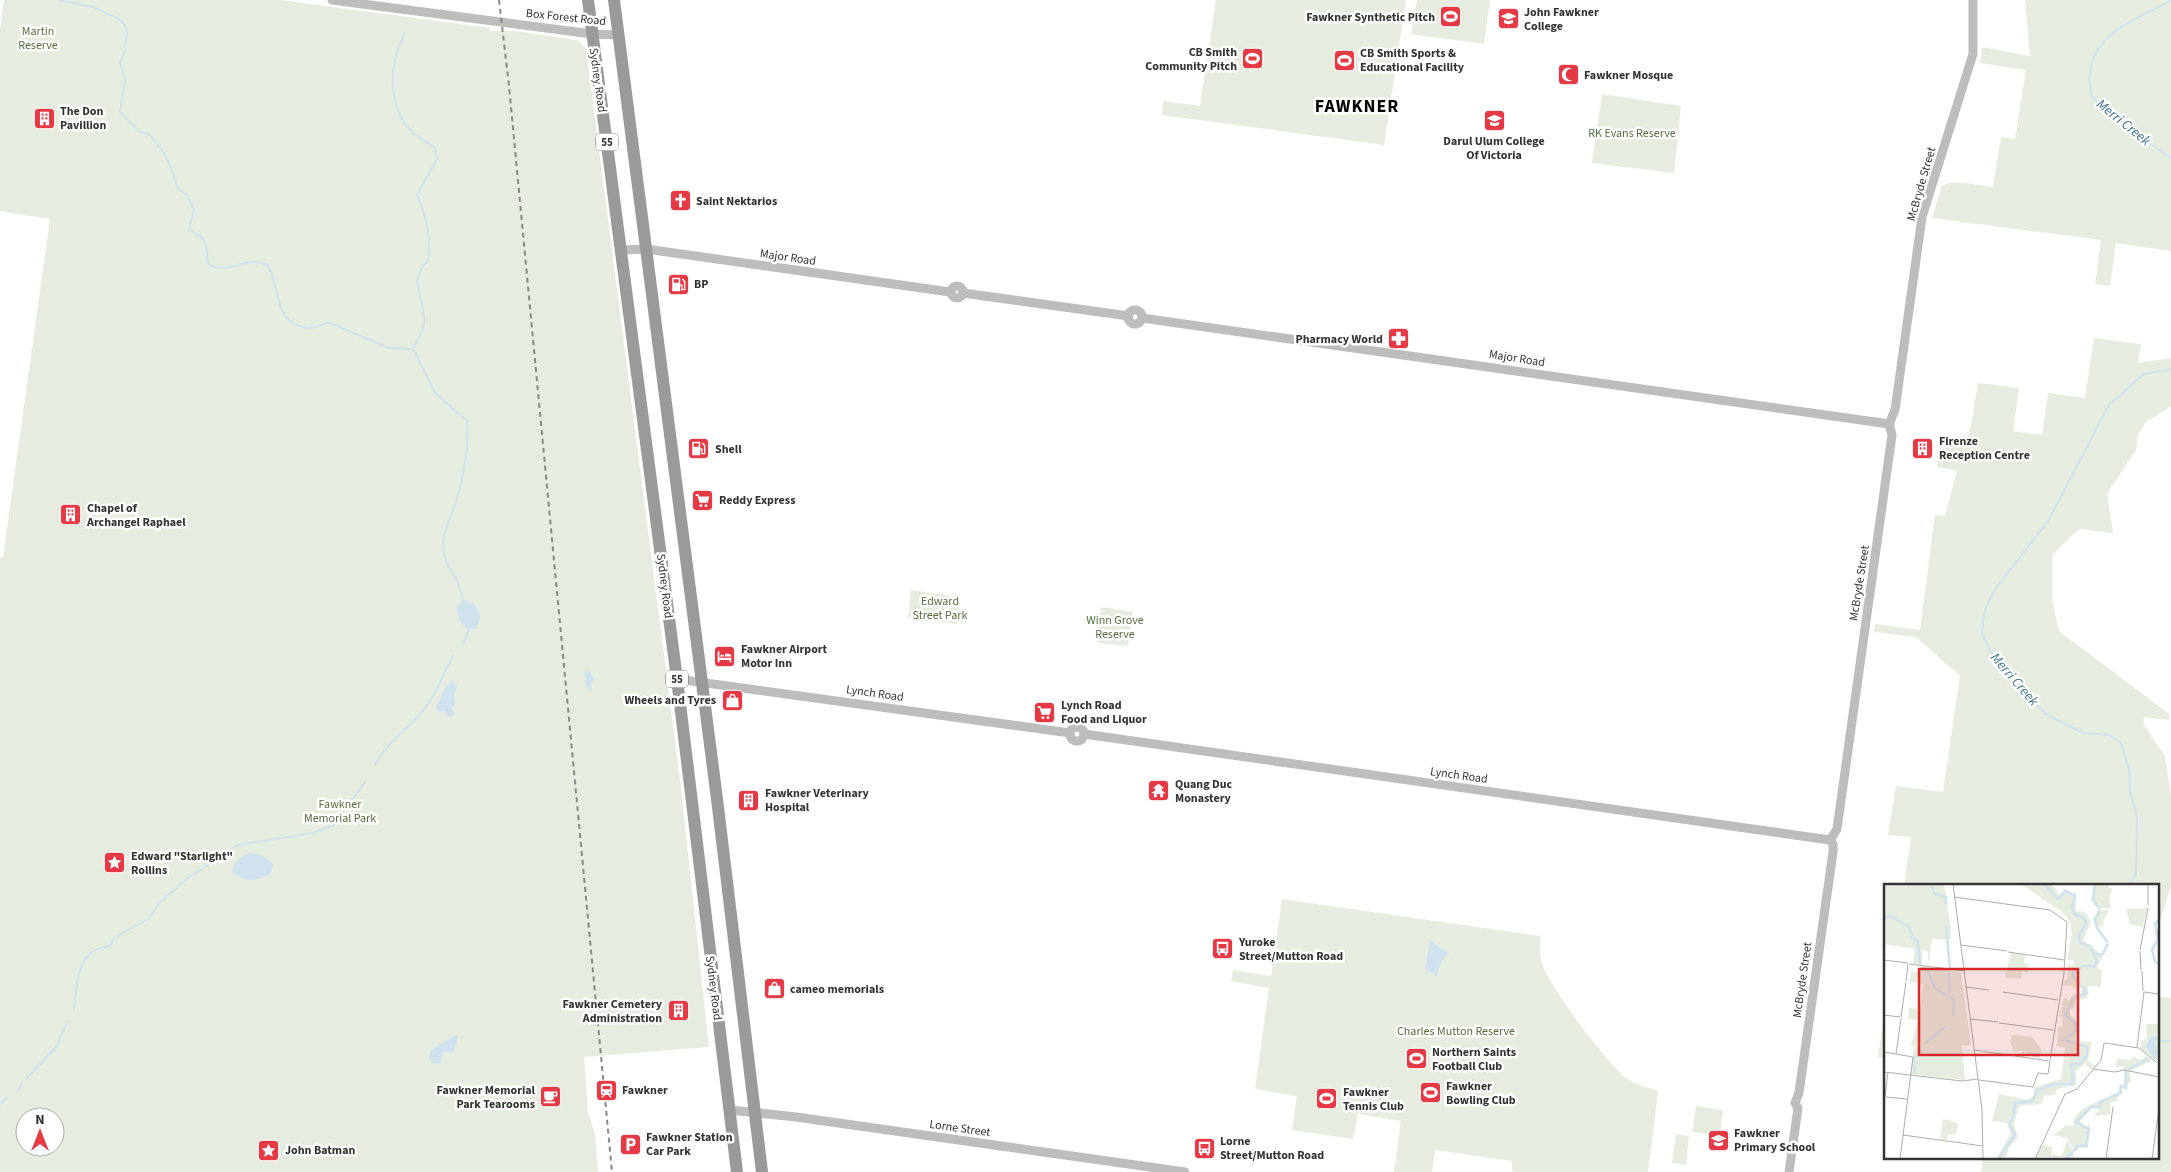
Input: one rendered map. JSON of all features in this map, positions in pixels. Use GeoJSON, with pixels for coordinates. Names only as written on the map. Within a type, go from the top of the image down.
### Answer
{"type":"FeatureCollection","features":[{"type":"Feature","properties":{"kind":"highway","name":"Sydney Road"},"geometry":{"type":"LineString","coordinates":[[588,0],[677,679],[737,1172]]}},
{"type":"Feature","properties":{"kind":"highway","name":"Sydney Road"},"geometry":{"type":"LineString","coordinates":[[614,0],[702,681],[762,1172]]}},
{"type":"Feature","properties":{"kind":"street","name":"Box Forest Road"},"geometry":{"type":"LineString","coordinates":[[332,0],[592,34],[618,35]]}},
{"type":"Feature","properties":{"kind":"street","name":"McBryde Street"},"geometry":{"type":"LineString","coordinates":[[1789,1172],[1798,1108],[1795,1103],[1800,1093],[1833,852],[1833,844],[1830,840],[1835,834],[1838,819],[1892,435],[1889,424],[1896,410],[1922,217],[1974,54],[1973,0]]}},
{"type":"Feature","properties":{"kind":"street","name":"Major Road"},"geometry":{"type":"LineString","coordinates":[[621,250],[646,249],[950,292],[953,287],[959,286],[963,293],[1129,316],[1133,323],[1138,323],[1142,318],[1889,424]]}},
{"type":"Feature","properties":{"kind":"street","name":"Lynch Road"},"geometry":{"type":"LineString","coordinates":[[677,679],[1070,733],[1073,728],[1078,727],[1082,729],[1084,734],[1830,840]]}},
{"type":"Feature","properties":{"kind":"street","name":"Lorne Street"},"geometry":{"type":"LineString","coordinates":[[730,1110],[1185,1172]]}},
{"type":"Feature","properties":{"kind":"green space","name":"Fawkner Memorial Park"},"geometry":{"type":"Polygon","coordinates":[[[4,0],[280,0],[490,28],[490,31],[516,31],[577,40],[586,48],[680,780],[709,1047],[584,1057],[588,1112],[595,1134],[598,1172],[0,1172],[0,557],[3,557],[50,219],[0,211],[0,29],[4,0]]]}},
{"type":"Feature","properties":{"kind":"green space"},"geometry":{"type":"Polygon","coordinates":[[[1216,0],[1406,0],[1384,145],[1162,115],[1163,101],[1200,106],[1216,0]]]}},
{"type":"Feature","properties":{"kind":"green space","name":"Fawkner Synthetic Pitch"},"geometry":{"type":"Polygon","coordinates":[[[1417,0],[1490,0],[1484,44],[1411,34],[1417,0]]]}},
{"type":"Feature","properties":{"kind":"green space"},"geometry":{"type":"Polygon","coordinates":[[[2025,0],[2171,0],[2171,251],[2116,243],[2110,286],[2095,284],[2101,240],[1932,218],[1942,186],[1961,183],[1993,187],[2001,137],[2015,139],[2026,70],[1980,63],[1982,47],[2030,56],[2025,0]]]}},
{"type":"Feature","properties":{"kind":"green space","name":"RK Evans Reserve"},"geometry":{"type":"Polygon","coordinates":[[[1602,94],[1681,106],[1674,173],[1592,163],[1602,94]]]}},
{"type":"Feature","properties":{"kind":"green space"},"geometry":{"type":"Polygon","coordinates":[[[2094,338],[2141,344],[2138,363],[2171,358],[2171,406],[2146,422],[2138,435],[2136,450],[2107,494],[2113,533],[2079,529],[2052,555],[2052,600],[2059,631],[2169,714],[2169,720],[2144,717],[2143,724],[2165,756],[2171,796],[2171,886],[2158,927],[2158,884],[1904,884],[1911,837],[1888,835],[1896,786],[1943,792],[1960,676],[1916,637],[1874,632],[1875,624],[1920,630],[1935,515],[1945,516],[1957,471],[1937,467],[1940,439],[1966,443],[1978,383],[2019,388],[2013,431],[2042,435],[2048,393],[2085,398],[2094,338]]]}},
{"type":"Feature","properties":{"kind":"green space","name":"Edward Street Park"},"geometry":{"type":"Polygon","coordinates":[[[911,590],[960,597],[957,624],[908,617],[911,590]]]}},
{"type":"Feature","properties":{"kind":"green space","name":"Winn Grove Reserve"},"geometry":{"type":"Polygon","coordinates":[[[1101,607],[1133,612],[1128,646],[1099,643],[1097,640],[1101,607]]]}},
{"type":"Feature","properties":{"kind":"green space","name":"Charles Mutton Reserve"},"geometry":{"type":"Polygon","coordinates":[[[1282,899],[1540,936],[1540,955],[1543,966],[1548,977],[1580,1025],[1617,1070],[1626,1078],[1658,1091],[1648,1172],[1517,1172],[1512,1171],[1512,1161],[1435,1150],[1432,1172],[1394,1172],[1401,1121],[1358,1114],[1353,1139],[1292,1130],[1297,1096],[1255,1089],[1269,988],[1231,981],[1233,970],[1271,976],[1282,899]]]}},
{"type":"Feature","properties":{"kind":"green space"},"geometry":{"type":"Polygon","coordinates":[[[2158,996],[2171,998],[2171,1172],[1981,1172],[1983,1160],[2158,1160],[2158,996]]]}},
{"type":"Feature","properties":{"kind":"green space"},"geometry":{"type":"Polygon","coordinates":[[[1884,1018],[1884,1058],[1878,1057],[1884,1018]]]}},
{"type":"Feature","properties":{"kind":"green space"},"geometry":{"type":"Polygon","coordinates":[[[1696,1106],[1723,1110],[1720,1136],[1692,1132],[1696,1106]]]}},
{"type":"Feature","properties":{"kind":"green space"},"geometry":{"type":"Polygon","coordinates":[[[1676,1134],[1689,1136],[1686,1165],[1672,1163],[1676,1134]]]}},
{"type":"Feature","properties":{"kind":"water"},"geometry":{"type":"Polygon","coordinates":[[[463,600],[468,601],[479,611],[480,620],[474,629],[466,628],[460,621],[456,609],[463,600]]]}},
{"type":"Feature","properties":{"kind":"water"},"geometry":{"type":"Polygon","coordinates":[[[588,669],[594,679],[591,683],[592,690],[586,687],[585,672],[588,669]]]}},
{"type":"Feature","properties":{"kind":"water"},"geometry":{"type":"Polygon","coordinates":[[[452,681],[457,687],[454,694],[455,703],[452,709],[455,715],[447,717],[445,711],[439,712],[436,708],[445,688],[452,681]]]}},
{"type":"Feature","properties":{"kind":"water"},"geometry":{"type":"Polygon","coordinates":[[[249,853],[262,856],[273,864],[271,873],[251,880],[236,875],[232,871],[234,865],[249,853]]]}},
{"type":"Feature","properties":{"kind":"water"},"geometry":{"type":"Polygon","coordinates":[[[1430,941],[1449,953],[1441,961],[1437,976],[1425,969],[1430,941]]]}},
{"type":"Feature","properties":{"kind":"water"},"geometry":{"type":"Polygon","coordinates":[[[456,1035],[458,1036],[454,1052],[443,1052],[440,1064],[432,1063],[429,1057],[431,1050],[456,1035]]]}},
{"type":"Feature","properties":{"kind":"waterway"},"geometry":{"type":"LineString","coordinates":[[58,0],[93,7],[117,18],[124,24],[127,30],[125,51],[120,62],[125,79],[120,112],[140,132],[149,134],[169,162],[178,189],[187,195],[194,209],[189,230],[200,237],[205,243],[208,264],[220,268],[250,262],[268,265],[284,313],[289,320],[297,325],[311,328],[330,323],[389,348],[413,349],[436,394],[467,421],[467,452],[464,472],[445,534],[443,547],[445,558],[461,591],[463,601]]}},
{"type":"Feature","properties":{"kind":"waterway","name":"Merri Creek"},"geometry":{"type":"LineString","coordinates":[[2171,1],[2133,20],[2110,36],[2100,46],[2090,72],[2091,95],[2113,117],[2171,158]]}},
{"type":"Feature","properties":{"kind":"waterway"},"geometry":{"type":"LineString","coordinates":[[404,35],[395,59],[393,71],[394,96],[397,108],[412,133],[435,148],[437,159],[417,195],[427,227],[429,252],[428,261],[422,268],[418,282],[424,324],[413,349]]}},
{"type":"Feature","properties":{"kind":"waterway","name":"Merri Creek"},"geometry":{"type":"LineString","coordinates":[[2129,884],[2136,874],[2137,816],[2130,792],[2129,769],[2121,743],[2109,735],[2083,733],[2046,714],[2028,697],[2011,673],[1994,659],[1982,633],[1985,609],[1996,588],[2048,521],[2109,405],[2144,374],[2171,369]]}},
{"type":"Feature","properties":{"kind":"waterway"},"geometry":{"type":"LineString","coordinates":[[463,645],[469,629]]}},
{"type":"Feature","properties":{"kind":"waterway"},"geometry":{"type":"LineString","coordinates":[[375,765],[386,748],[428,704],[453,656]]}},
{"type":"Feature","properties":{"kind":"waterway"},"geometry":{"type":"LineString","coordinates":[[74,1009],[80,969],[83,962],[94,951],[110,946],[114,938],[148,919],[159,903],[188,878],[238,845],[313,833],[334,825],[365,782]]}},
{"type":"Feature","properties":{"kind":"waterway"},"geometry":{"type":"LineString","coordinates":[[26,1079],[57,1046],[69,1021]]}},
{"type":"Feature","properties":{"kind":"waterway","name":"Merri Creek"},"geometry":{"type":"LineString","coordinates":[[2158,1041],[2171,1041]]}},
{"type":"Feature","properties":{"kind":"waterway"},"geometry":{"type":"LineString","coordinates":[[18,1090],[22,1084]]}},
{"type":"Feature","properties":{"kind":"waterway"},"geometry":{"type":"LineString","coordinates":[[0,1104],[7,1098]]}},
{"type":"Feature","properties":{"kind":"railway"},"geometry":{"type":"LineString","coordinates":[[499,0],[509,86],[612,1172]]}},
{"type":"Feature","properties":{"kind":"place","name":"Fawkner Synthetic Pitch"},"geometry":{"type":"Point","coordinates":[1451,17]}},
{"type":"Feature","properties":{"kind":"place","name":"John Fawkner College"},"geometry":{"type":"Point","coordinates":[1508,19]}},
{"type":"Feature","properties":{"kind":"place","name":"CB Smith Community Pitch"},"geometry":{"type":"Point","coordinates":[1253,59]}},
{"type":"Feature","properties":{"kind":"place","name":"CB Smith Sports & Educational Facility"},"geometry":{"type":"Point","coordinates":[1344,60]}},
{"type":"Feature","properties":{"kind":"place","name":"Fawkner Mosque"},"geometry":{"type":"Point","coordinates":[1568,75]}},
{"type":"Feature","properties":{"kind":"place","name":"The Don Pavillion"},"geometry":{"type":"Point","coordinates":[44,118]}},
{"type":"Feature","properties":{"kind":"place","name":"Darul Ulum College Of Victoria"},"geometry":{"type":"Point","coordinates":[1494,120]}},
{"type":"Feature","properties":{"kind":"place","name":"Saint Nektarios"},"geometry":{"type":"Point","coordinates":[680,201]}},
{"type":"Feature","properties":{"kind":"place","name":"BP"},"geometry":{"type":"Point","coordinates":[678,284]}},
{"type":"Feature","properties":{"kind":"place","name":"Pharmacy World"},"geometry":{"type":"Point","coordinates":[1399,339]}},
{"type":"Feature","properties":{"kind":"place","name":"Firenze Reception Centre"},"geometry":{"type":"Point","coordinates":[1923,448]}},
{"type":"Feature","properties":{"kind":"place","name":"Shell"},"geometry":{"type":"Point","coordinates":[699,449]}},
{"type":"Feature","properties":{"kind":"place","name":"Reddy Express"},"geometry":{"type":"Point","coordinates":[703,500]}},
{"type":"Feature","properties":{"kind":"place","name":"Chapel of Archangel Raphael"},"geometry":{"type":"Point","coordinates":[71,515]}},
{"type":"Feature","properties":{"kind":"place","name":"Fawkner Airport Motor Inn"},"geometry":{"type":"Point","coordinates":[725,656]}},
{"type":"Feature","properties":{"kind":"place","name":"Wheels and Tyres"},"geometry":{"type":"Point","coordinates":[732,700]}},
{"type":"Feature","properties":{"kind":"place","name":"Lynch Road Food and Liquor"},"geometry":{"type":"Point","coordinates":[1045,712]}},
{"type":"Feature","properties":{"kind":"place","name":"Quang Duc Monastery"},"geometry":{"type":"Point","coordinates":[1159,791]}},
{"type":"Feature","properties":{"kind":"place","name":"Fawkner Veterinary Hospital"},"geometry":{"type":"Point","coordinates":[749,800]}},
{"type":"Feature","properties":{"kind":"place","name":"Edward \"Starlight\" Rollins"},"geometry":{"type":"Point","coordinates":[115,863]}},
{"type":"Feature","properties":{"kind":"place","name":"Yuroke Street/Mutton Road"},"geometry":{"type":"Point","coordinates":[1223,949]}},
{"type":"Feature","properties":{"kind":"place","name":"cameo memorials"},"geometry":{"type":"Point","coordinates":[774,989]}},
{"type":"Feature","properties":{"kind":"place","name":"Fawkner Cemetery Administration"},"geometry":{"type":"Point","coordinates":[678,1011]}},
{"type":"Feature","properties":{"kind":"place","name":"Northern Saints Football Club"},"geometry":{"type":"Point","coordinates":[1416,1059]}},
{"type":"Feature","properties":{"kind":"place","name":"Fawkner"},"geometry":{"type":"Point","coordinates":[606,1090]}},
{"type":"Feature","properties":{"kind":"place","name":"Fawkner Bowling Club"},"geometry":{"type":"Point","coordinates":[1430,1093]}},
{"type":"Feature","properties":{"kind":"place","name":"Fawkner Memorial Park Tearooms"},"geometry":{"type":"Point","coordinates":[551,1097]}},
{"type":"Feature","properties":{"kind":"place","name":"Fawkner Tennis Club"},"geometry":{"type":"Point","coordinates":[1327,1099]}},
{"type":"Feature","properties":{"kind":"place","name":"Fawkner Primary School"},"geometry":{"type":"Point","coordinates":[1718,1140]}},
{"type":"Feature","properties":{"kind":"place","name":"Fawkner Station Car Park"},"geometry":{"type":"Point","coordinates":[630,1144]}},
{"type":"Feature","properties":{"kind":"place","name":"Lorne Street/Mutton Road"},"geometry":{"type":"Point","coordinates":[1204,1148]}},
{"type":"Feature","properties":{"kind":"place","name":"John Batman"},"geometry":{"type":"Point","coordinates":[269,1150]}},
{"type":"Feature","properties":{"kind":"district","name":"FAWKNER"},"geometry":{"type":"Point","coordinates":[1357,106]}},
{"type":"Feature","properties":{"kind":"park label","name":"Martin Reserve"},"geometry":{"type":"Point","coordinates":[38,38]}}]}
